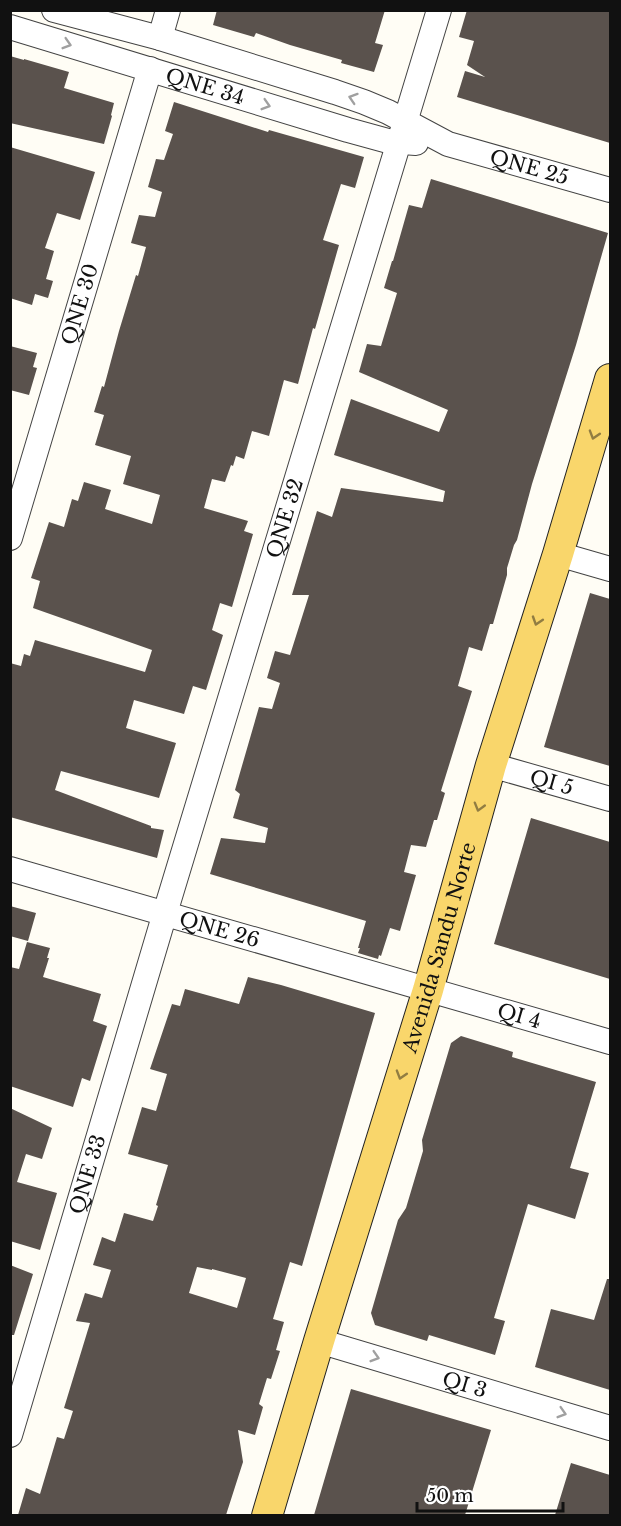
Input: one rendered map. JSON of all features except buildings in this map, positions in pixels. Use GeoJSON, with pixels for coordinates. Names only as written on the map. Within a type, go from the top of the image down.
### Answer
{"type":"FeatureCollection","features":[{"type":"Feature","properties":{"kind":"main road","name":"Avenida Sandu Norte"},"geometry":{"type":"LineString","coordinates":[[267,1515],[428,990],[491,765],[558,554],[610,379]]}},
{"type":"Feature","properties":{"kind":"street","name":"QNE 34"},"geometry":{"type":"LineString","coordinates":[[10,27],[388,141],[403,133],[388,112],[364,102],[160,38],[54,10]]}},
{"type":"Feature","properties":{"kind":"street"},"geometry":{"type":"LineString","coordinates":[[160,38],[168,10]]}},
{"type":"Feature","properties":{"kind":"street","name":"QNE 32"},"geometry":{"type":"LineString","coordinates":[[165,914],[439,10]]}},
{"type":"Feature","properties":{"kind":"street","name":"QNE 30"},"geometry":{"type":"LineString","coordinates":[[10,538],[150,69]]}},
{"type":"Feature","properties":{"kind":"street","name":"QNE 25"},"geometry":{"type":"LineString","coordinates":[[403,133],[610,190]]}},
{"type":"Feature","properties":{"kind":"street"},"geometry":{"type":"LineString","coordinates":[[558,554],[610,569]]}},
{"type":"Feature","properties":{"kind":"street","name":"QI 5"},"geometry":{"type":"LineString","coordinates":[[491,765],[610,799]]}},
{"type":"Feature","properties":{"kind":"street","name":"QNE 26"},"geometry":{"type":"LineString","coordinates":[[10,869],[428,990]]}},
{"type":"Feature","properties":{"kind":"street","name":"QNE 33"},"geometry":{"type":"LineString","coordinates":[[10,1435],[165,914]]}},
{"type":"Feature","properties":{"kind":"street","name":"QI 4"},"geometry":{"type":"LineString","coordinates":[[428,990],[610,1042]]}},
{"type":"Feature","properties":{"kind":"street","name":"QI 3"},"geometry":{"type":"LineString","coordinates":[[319,1341],[610,1428]]}}]}
